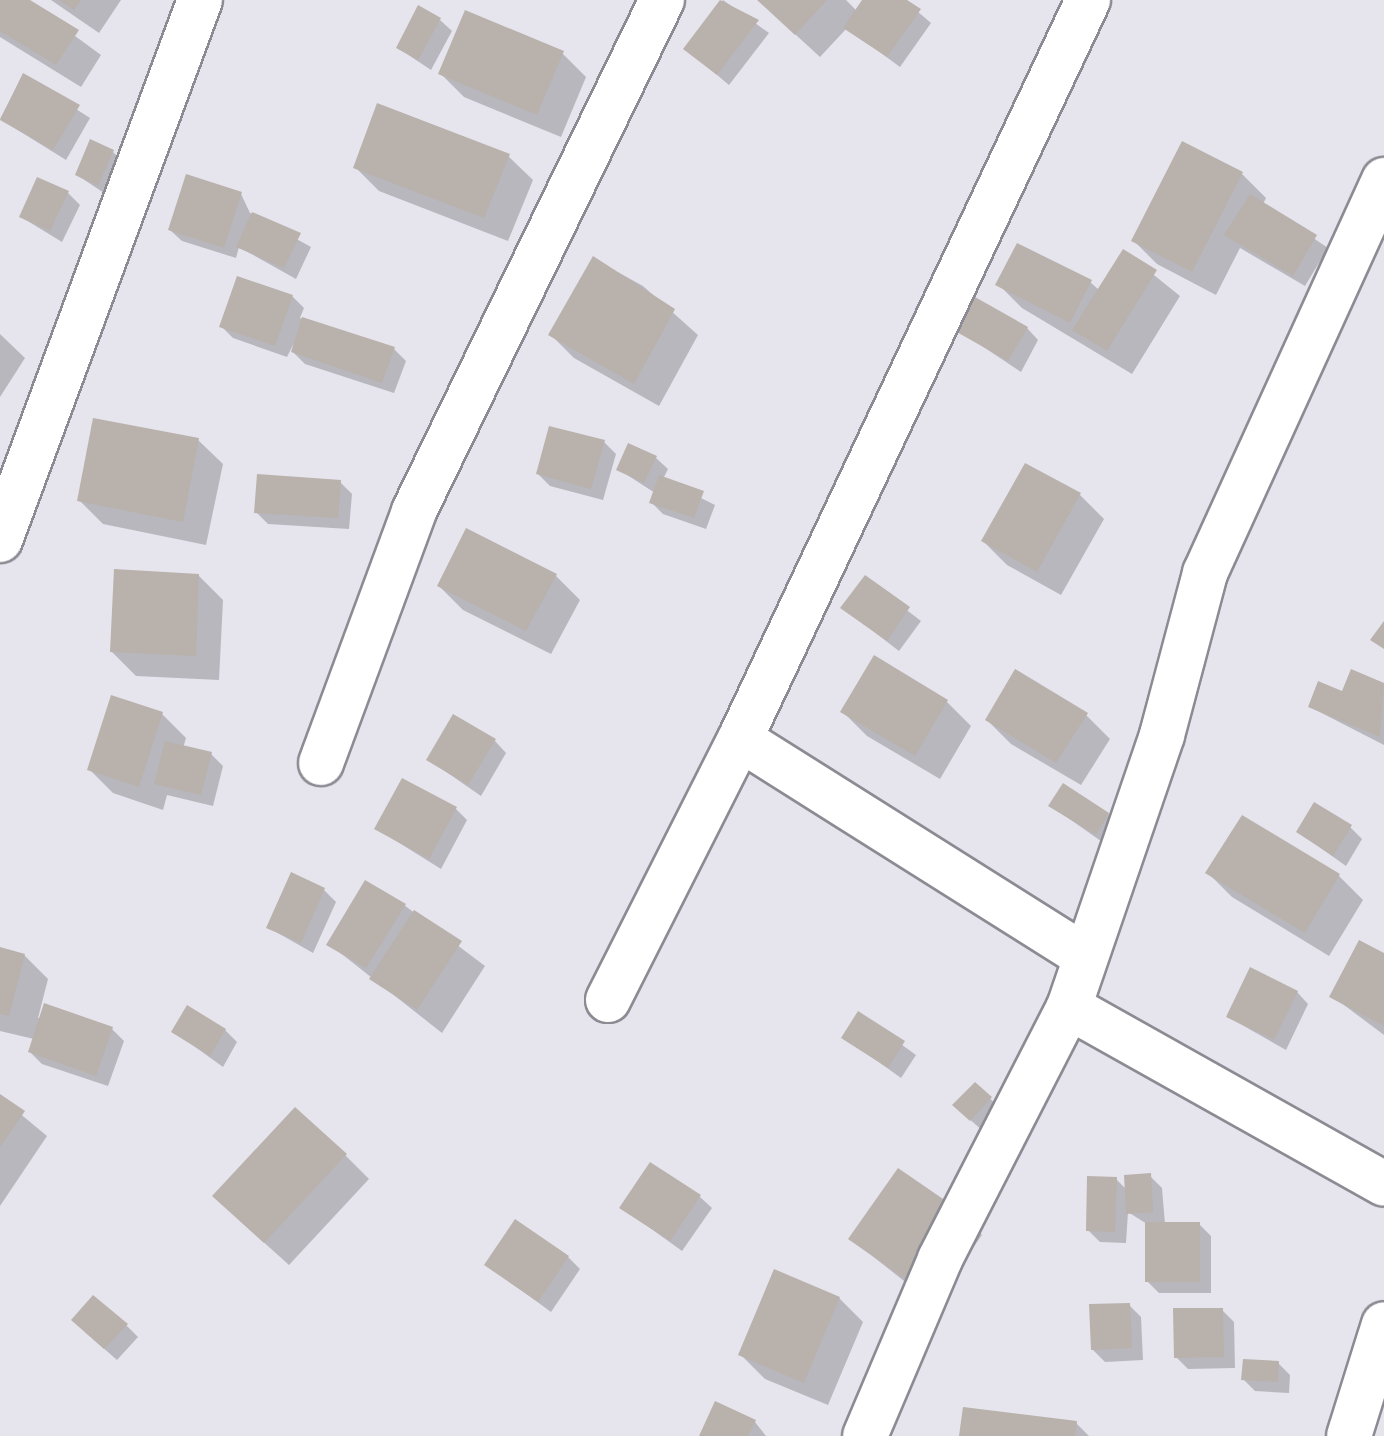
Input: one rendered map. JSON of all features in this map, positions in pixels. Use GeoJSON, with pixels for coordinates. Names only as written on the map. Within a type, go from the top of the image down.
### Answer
{"type":"FeatureCollection","features":[{"type":"Feature","properties":{"kind":"street"},"geometry":{"type":"LineString","coordinates":[[0,540],[200,0]]}},
{"type":"Feature","properties":{"kind":"street"},"geometry":{"type":"LineString","coordinates":[[321,763],[414,511],[662,0]]}},
{"type":"Feature","properties":{"kind":"street"},"geometry":{"type":"LineString","coordinates":[[608,1000],[740,739],[1088,0]]}},
{"type":"Feature","properties":{"kind":"street"},"geometry":{"type":"LineString","coordinates":[[865,1436],[940,1259],[1069,1007],[1162,735],[1205,573],[1384,180]]}},
{"type":"Feature","properties":{"kind":"street"},"geometry":{"type":"LineString","coordinates":[[740,739],[1085,956]]}},
{"type":"Feature","properties":{"kind":"street"},"geometry":{"type":"LineString","coordinates":[[1069,1007],[1384,1184]]}},
{"type":"Feature","properties":{"kind":"street"},"geometry":{"type":"LineString","coordinates":[[1349,1436],[1384,1324]]}},
{"type":"Feature","properties":{"kind":"building"},"geometry":{"type":"Polygon","coordinates":[[[0,0],[30,0],[79,30],[56,65],[0,31],[0,0]]]}},
{"type":"Feature","properties":{"kind":"building"},"geometry":{"type":"Polygon","coordinates":[[[59,0],[81,0],[74,10],[59,0]]]}},
{"type":"Feature","properties":{"kind":"building"},"geometry":{"type":"Polygon","coordinates":[[[720,0],[759,20],[717,75],[683,49],[720,0]]]}},
{"type":"Feature","properties":{"kind":"building"},"geometry":{"type":"Polygon","coordinates":[[[757,0],[827,0],[795,35],[757,0]]]}},
{"type":"Feature","properties":{"kind":"building"},"geometry":{"type":"Polygon","coordinates":[[[862,0],[907,0],[921,9],[887,57],[843,28],[862,0]]]}},
{"type":"Feature","properties":{"kind":"building"},"geometry":{"type":"Polygon","coordinates":[[[418,5],[441,18],[418,60],[396,48],[418,5]]]}},
{"type":"Feature","properties":{"kind":"building"},"geometry":{"type":"Polygon","coordinates":[[[465,10],[564,51],[537,115],[438,74],[465,10]]]}},
{"type":"Feature","properties":{"kind":"building"},"geometry":{"type":"Polygon","coordinates":[[[23,73],[80,105],[53,150],[0,120],[23,73]]]}},
{"type":"Feature","properties":{"kind":"building"},"geometry":{"type":"Polygon","coordinates":[[[377,103],[510,154],[484,218],[353,168],[377,103]]]}},
{"type":"Feature","properties":{"kind":"building"},"geometry":{"type":"Polygon","coordinates":[[[90,139],[114,150],[98,186],[75,175],[90,139]]]}},
{"type":"Feature","properties":{"kind":"building"},"geometry":{"type":"Polygon","coordinates":[[[1182,141],[1243,172],[1192,272],[1131,241],[1182,141]]]}},
{"type":"Feature","properties":{"kind":"building"},"geometry":{"type":"Polygon","coordinates":[[[186,174],[242,192],[224,248],[168,230],[186,174]]]}},
{"type":"Feature","properties":{"kind":"building"},"geometry":{"type":"Polygon","coordinates":[[[37,177],[69,191],[50,231],[19,217],[37,177]]]}},
{"type":"Feature","properties":{"kind":"building"},"geometry":{"type":"Polygon","coordinates":[[[1250,194],[1317,235],[1293,276],[1224,235],[1250,194]]]}},
{"type":"Feature","properties":{"kind":"building"},"geometry":{"type":"Polygon","coordinates":[[[252,212],[301,233],[284,268],[236,247],[252,212]]]}},
{"type":"Feature","properties":{"kind":"building"},"geometry":{"type":"Polygon","coordinates":[[[1017,243],[1092,280],[1070,323],[995,285],[1017,243]]]}},
{"type":"Feature","properties":{"kind":"building"},"geometry":{"type":"Polygon","coordinates":[[[1123,249],[1157,270],[1107,351],[1072,330],[1123,249]]]}},
{"type":"Feature","properties":{"kind":"building"},"geometry":{"type":"Polygon","coordinates":[[[593,256],[675,309],[634,384],[548,335],[593,256]]]}},
{"type":"Feature","properties":{"kind":"building"},"geometry":{"type":"Polygon","coordinates":[[[237,276],[293,295],[275,346],[219,327],[237,276]]]}},
{"type":"Feature","properties":{"kind":"building"},"geometry":{"type":"Polygon","coordinates":[[[975,297],[1028,327],[1008,361],[955,331],[975,297]]]}},
{"type":"Feature","properties":{"kind":"building"},"geometry":{"type":"Polygon","coordinates":[[[302,317],[395,347],[382,383],[291,352],[302,317]]]}},
{"type":"Feature","properties":{"kind":"building"},"geometry":{"type":"Polygon","coordinates":[[[93,418],[199,438],[183,522],[77,501],[93,418]]]}},
{"type":"Feature","properties":{"kind":"building"},"geometry":{"type":"Polygon","coordinates":[[[549,426],[605,440],[591,489],[536,474],[549,426]]]}},
{"type":"Feature","properties":{"kind":"building"},"geometry":{"type":"Polygon","coordinates":[[[628,443],[657,456],[644,483],[616,470],[628,443]]]}},
{"type":"Feature","properties":{"kind":"building"},"geometry":{"type":"Polygon","coordinates":[[[1025,463],[1081,493],[1037,572],[981,541],[1025,463]]]}},
{"type":"Feature","properties":{"kind":"building"},"geometry":{"type":"Polygon","coordinates":[[[257,474],[341,480],[338,518],[254,513],[257,474]]]}},
{"type":"Feature","properties":{"kind":"building"},"geometry":{"type":"Polygon","coordinates":[[[659,475],[704,491],[694,518],[649,503],[659,475]]]}},
{"type":"Feature","properties":{"kind":"building"},"geometry":{"type":"Polygon","coordinates":[[[466,528],[557,574],[526,631],[437,586],[466,528]]]}},
{"type":"Feature","properties":{"kind":"building"},"geometry":{"type":"Polygon","coordinates":[[[114,569],[199,574],[196,656],[110,652],[114,569]]]}},
{"type":"Feature","properties":{"kind":"building"},"geometry":{"type":"Polygon","coordinates":[[[865,575],[910,607],[887,641],[840,608],[865,575]]]}},
{"type":"Feature","properties":{"kind":"building"},"geometry":{"type":"Polygon","coordinates":[[[1384,621],[1384,649],[1370,640],[1384,621]]]}},
{"type":"Feature","properties":{"kind":"building"},"geometry":{"type":"Polygon","coordinates":[[[874,655],[948,700],[915,756],[840,712],[874,655]]]}},
{"type":"Feature","properties":{"kind":"building"},"geometry":{"type":"Polygon","coordinates":[[[1015,669],[1088,713],[1056,763],[985,720],[1015,669]]]}},
{"type":"Feature","properties":{"kind":"building"},"geometry":{"type":"Polygon","coordinates":[[[1351,669],[1384,683],[1380,737],[1308,707],[1318,681],[1342,691],[1351,669]]]}},
{"type":"Feature","properties":{"kind":"building"},"geometry":{"type":"Polygon","coordinates":[[[111,695],[163,712],[139,787],[87,770],[111,695]]]}},
{"type":"Feature","properties":{"kind":"building"},"geometry":{"type":"Polygon","coordinates":[[[453,714],[496,739],[468,785],[426,760],[453,714]]]}},
{"type":"Feature","properties":{"kind":"building"},"geometry":{"type":"Polygon","coordinates":[[[165,741],[212,752],[201,795],[154,784],[165,741]]]}},
{"type":"Feature","properties":{"kind":"building"},"geometry":{"type":"Polygon","coordinates":[[[402,778],[457,807],[429,859],[374,829],[402,778]]]}},
{"type":"Feature","properties":{"kind":"building"},"geometry":{"type":"Polygon","coordinates":[[[1063,783],[1109,813],[1096,835],[1048,806],[1063,783]]]}},
{"type":"Feature","properties":{"kind":"building"},"geometry":{"type":"Polygon","coordinates":[[[1314,802],[1352,825],[1333,856],[1296,832],[1314,802]]]}},
{"type":"Feature","properties":{"kind":"building"},"geometry":{"type":"Polygon","coordinates":[[[1242,815],[1340,874],[1305,933],[1205,873],[1242,815]]]}},
{"type":"Feature","properties":{"kind":"building"},"geometry":{"type":"Polygon","coordinates":[[[291,872],[325,888],[301,943],[266,928],[291,872]]]}},
{"type":"Feature","properties":{"kind":"building"},"geometry":{"type":"Polygon","coordinates":[[[365,880],[406,904],[366,968],[326,945],[365,880]]]}},
{"type":"Feature","properties":{"kind":"building"},"geometry":{"type":"Polygon","coordinates":[[[414,910],[462,941],[417,1010],[369,979],[414,910]]]}},
{"type":"Feature","properties":{"kind":"building"},"geometry":{"type":"Polygon","coordinates":[[[1359,940],[1384,953],[1384,1026],[1329,997],[1359,940]]]}},
{"type":"Feature","properties":{"kind":"building"},"geometry":{"type":"Polygon","coordinates":[[[0,947],[25,954],[9,1016],[0,1014],[0,947]]]}},
{"type":"Feature","properties":{"kind":"building"},"geometry":{"type":"Polygon","coordinates":[[[1250,967],[1298,991],[1274,1040],[1226,1017],[1250,967]]]}},
{"type":"Feature","properties":{"kind":"building"},"geometry":{"type":"Polygon","coordinates":[[[44,1003],[113,1027],[96,1076],[28,1052],[44,1003]]]}},
{"type":"Feature","properties":{"kind":"building"},"geometry":{"type":"Polygon","coordinates":[[[187,1005],[226,1029],[210,1056],[171,1032],[187,1005]]]}},
{"type":"Feature","properties":{"kind":"building"},"geometry":{"type":"Polygon","coordinates":[[[858,1011],[905,1041],[888,1068],[841,1038],[858,1011]]]}},
{"type":"Feature","properties":{"kind":"building"},"geometry":{"type":"Polygon","coordinates":[[[975,1082],[992,1097],[970,1121],[952,1105],[975,1082]]]}},
{"type":"Feature","properties":{"kind":"building"},"geometry":{"type":"Polygon","coordinates":[[[0,1094],[25,1111],[0,1147],[0,1094]]]}},
{"type":"Feature","properties":{"kind":"building"},"geometry":{"type":"Polygon","coordinates":[[[295,1107],[347,1154],[264,1243],[212,1196],[295,1107]]]}},
{"type":"Feature","properties":{"kind":"building"},"geometry":{"type":"Polygon","coordinates":[[[650,1162],[701,1195],[670,1241],[619,1208],[650,1162]]]}},
{"type":"Feature","properties":{"kind":"building"},"geometry":{"type":"Polygon","coordinates":[[[898,1168],[959,1210],[908,1281],[848,1239],[898,1168]]]}},
{"type":"Feature","properties":{"kind":"building"},"geometry":{"type":"Polygon","coordinates":[[[1151,1173],[1153,1212],[1126,1214],[1124,1175],[1151,1173]]]}},
{"type":"Feature","properties":{"kind":"building"},"geometry":{"type":"Polygon","coordinates":[[[1087,1176],[1117,1177],[1115,1232],[1086,1231],[1087,1176]]]}},
{"type":"Feature","properties":{"kind":"building"},"geometry":{"type":"Polygon","coordinates":[[[515,1219],[569,1256],[538,1302],[484,1265],[515,1219]]]}},
{"type":"Feature","properties":{"kind":"building"},"geometry":{"type":"Polygon","coordinates":[[[1145,1222],[1200,1222],[1200,1282],[1145,1282],[1145,1222]]]}},
{"type":"Feature","properties":{"kind":"building"},"geometry":{"type":"Polygon","coordinates":[[[774,1269],[840,1297],[804,1383],[738,1355],[774,1269]]]}},
{"type":"Feature","properties":{"kind":"building"},"geometry":{"type":"Polygon","coordinates":[[[93,1295],[128,1324],[104,1349],[71,1320],[93,1295]]]}},
{"type":"Feature","properties":{"kind":"building"},"geometry":{"type":"Polygon","coordinates":[[[1130,1303],[1132,1348],[1091,1350],[1089,1304],[1130,1303]]]}},
{"type":"Feature","properties":{"kind":"building"},"geometry":{"type":"Polygon","coordinates":[[[1173,1308],[1223,1308],[1224,1357],[1174,1358],[1173,1308]]]}},
{"type":"Feature","properties":{"kind":"building"},"geometry":{"type":"Polygon","coordinates":[[[1243,1359],[1279,1361],[1278,1382],[1241,1380],[1243,1359]]]}},
{"type":"Feature","properties":{"kind":"building"},"geometry":{"type":"Polygon","coordinates":[[[715,1401],[756,1420],[748,1436],[699,1436],[715,1401]]]}},
{"type":"Feature","properties":{"kind":"building"},"geometry":{"type":"Polygon","coordinates":[[[963,1407],[1077,1421],[1075,1436],[959,1436],[963,1407]]]}}]}
